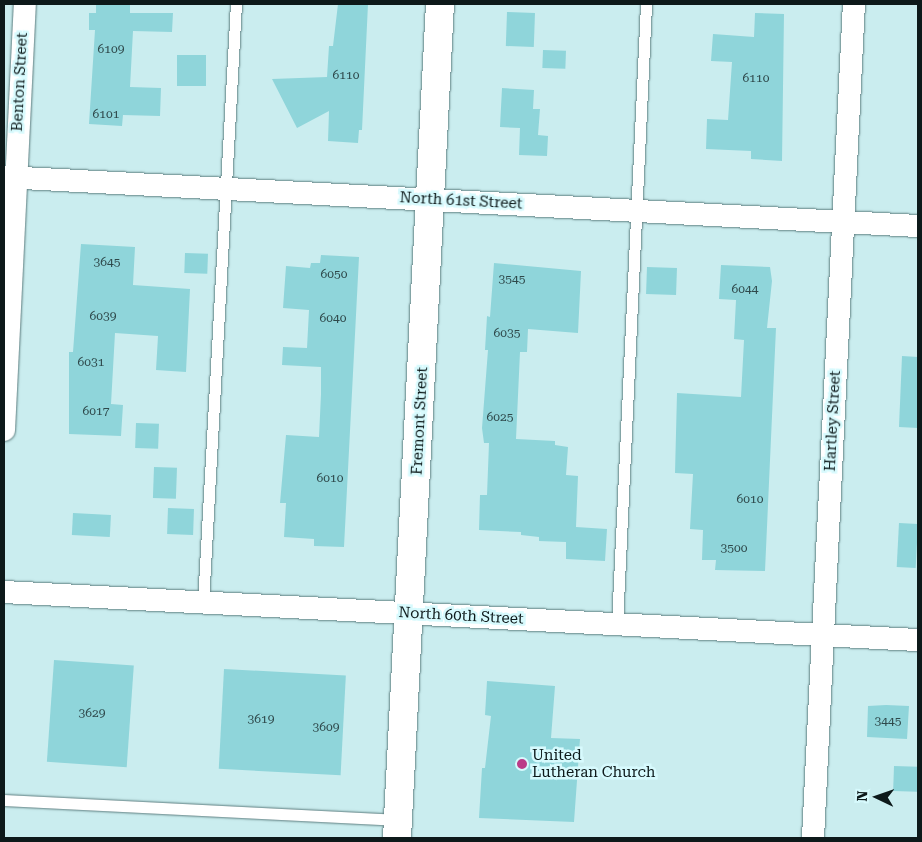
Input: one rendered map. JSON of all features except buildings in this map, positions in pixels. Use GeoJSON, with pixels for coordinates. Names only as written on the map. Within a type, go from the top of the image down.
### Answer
{"type":"FeatureCollection","features":[{"type":"Feature","properties":{"kind":"street","name":"Benton Street"},"geometry":{"type":"LineString","coordinates":[[4,430],[10,178],[25,4]]}},
{"type":"Feature","properties":{"kind":"street","name":"Fremont Street"},"geometry":{"type":"LineString","coordinates":[[398,829],[411,614],[440,4]]}},
{"type":"Feature","properties":{"kind":"street","name":"Hartley Street"},"geometry":{"type":"LineString","coordinates":[[813,838],[854,4]]}},
{"type":"Feature","properties":{"kind":"street","name":"North 61st Street"},"geometry":{"type":"LineString","coordinates":[[10,178],[635,209],[918,226]]}},
{"type":"Feature","properties":{"kind":"street","name":"North 60th Street"},"geometry":{"type":"LineString","coordinates":[[4,592],[918,640]]}},
{"type":"Feature","properties":{"kind":"lane"},"geometry":{"type":"LineString","coordinates":[[202,603],[236,4]]}},
{"type":"Feature","properties":{"kind":"lane"},"geometry":{"type":"LineString","coordinates":[[617,624],[646,4]]}},
{"type":"Feature","properties":{"kind":"lane"},"geometry":{"type":"LineString","coordinates":[[4,800],[398,829]]}},
{"type":"Feature","properties":{"kind":"place","name":"United Lutheran Church"},"geometry":{"type":"Point","coordinates":[522,764]}}]}
